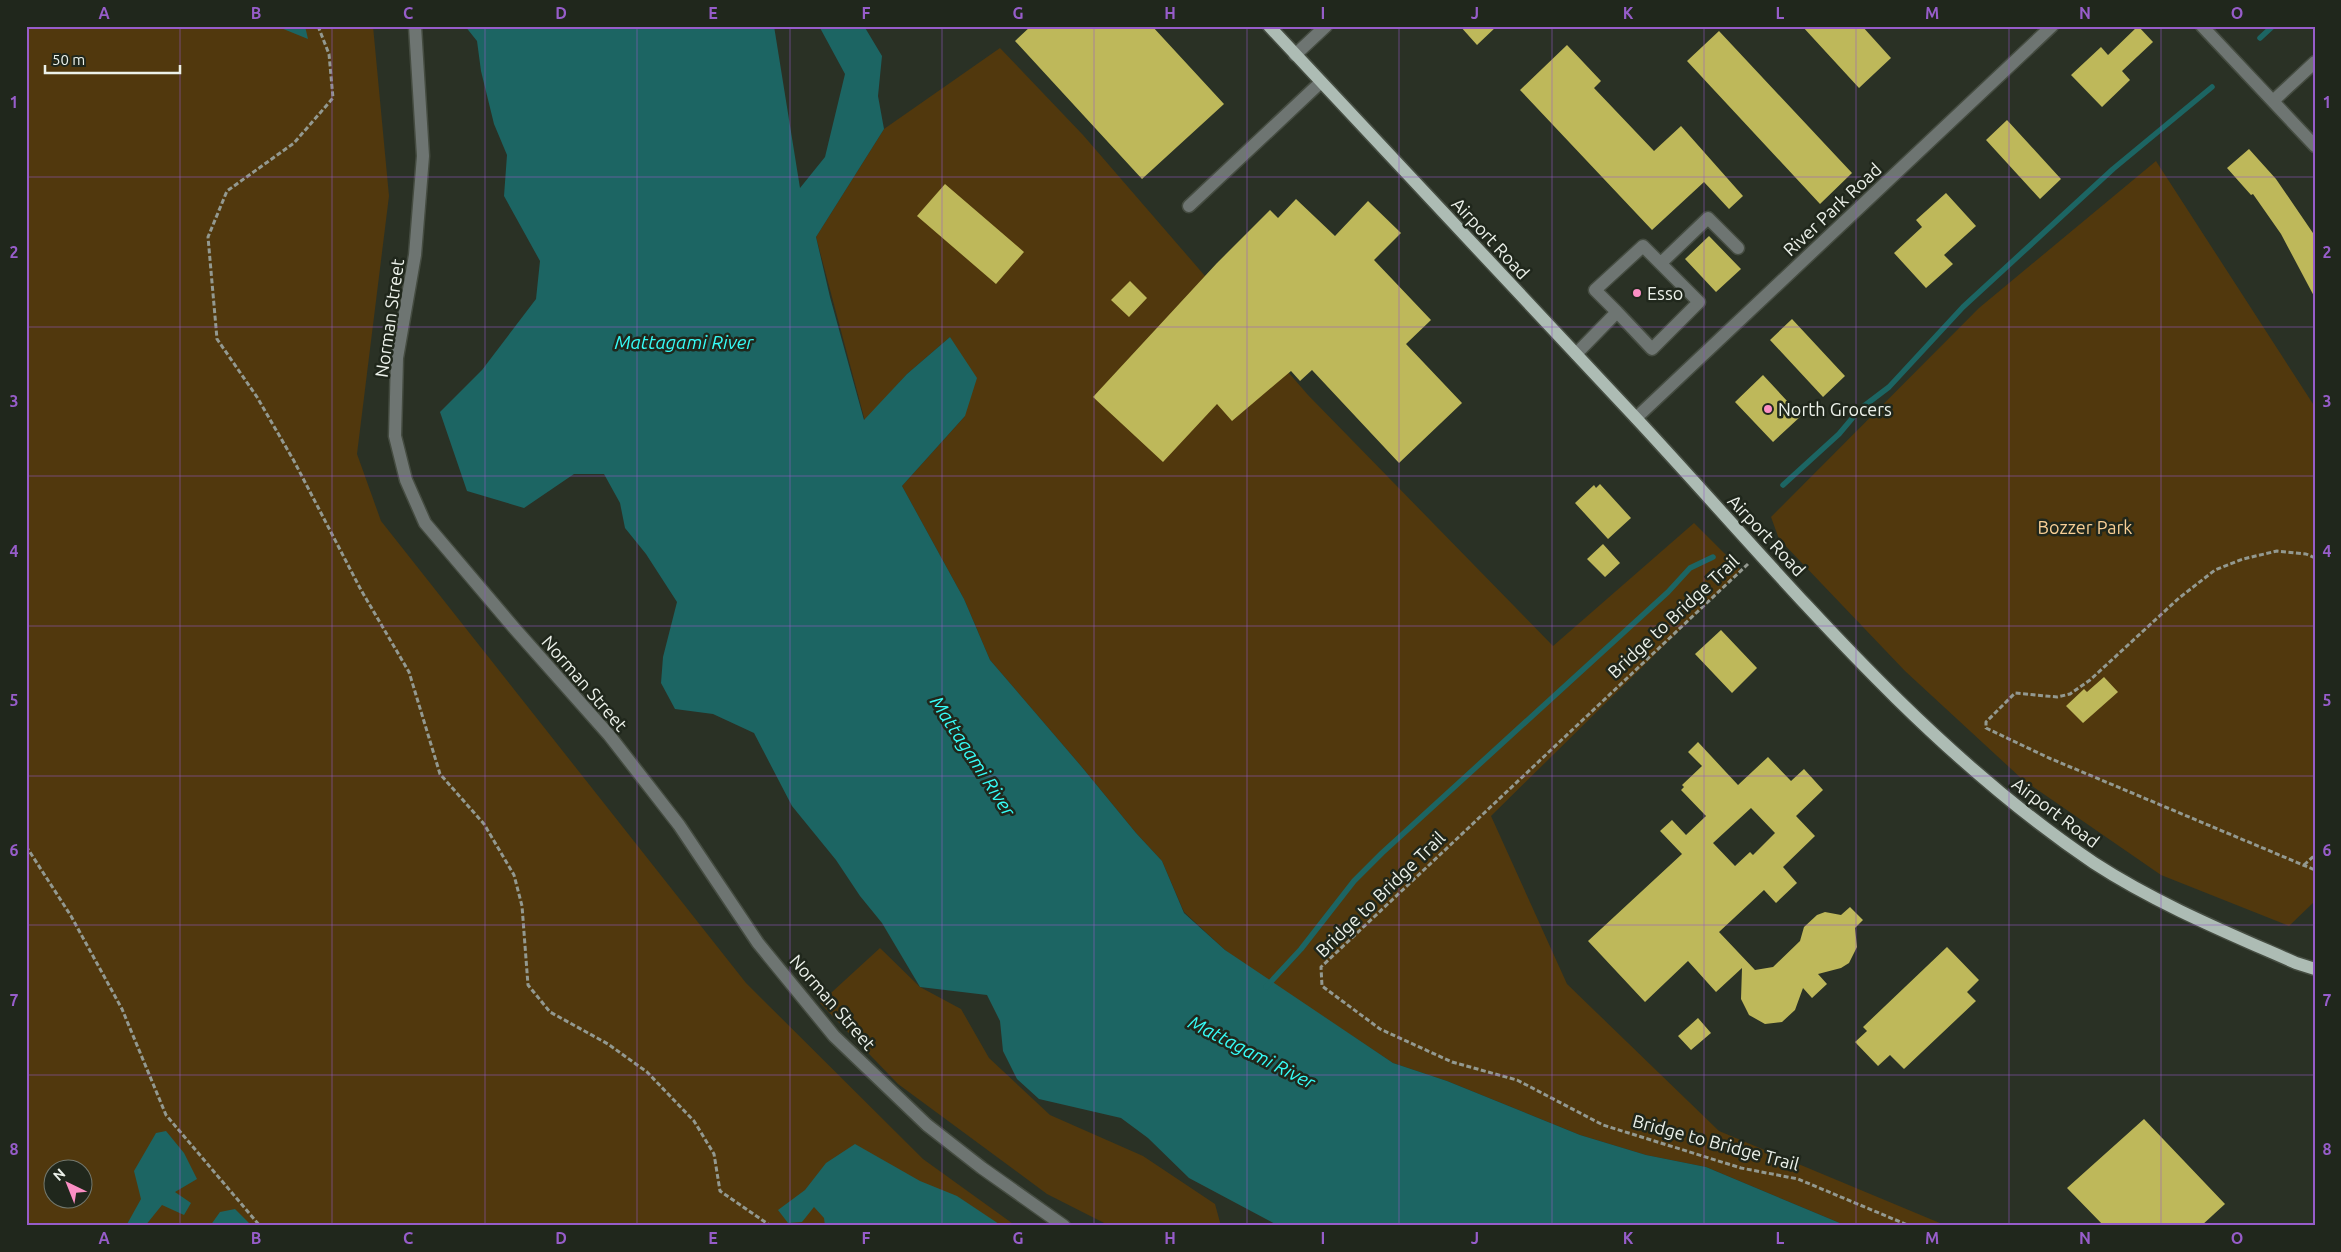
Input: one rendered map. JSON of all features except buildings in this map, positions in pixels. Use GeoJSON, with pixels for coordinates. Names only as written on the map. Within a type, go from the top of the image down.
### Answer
{"type":"FeatureCollection","features":[{"type":"Feature","properties":{"kind":"main road","name":"Airport Road"},"geometry":{"type":"LineString","coordinates":[[1269,26],[1636,418],[1886,690],[1952,751],[2019,807],[2096,864],[2182,912],[2296,963],[2315,969]]}},
{"type":"Feature","properties":{"kind":"street","name":"Norman Street"},"geometry":{"type":"LineString","coordinates":[[416,26],[423,156],[415,255],[397,358],[395,436],[406,480],[425,523],[515,629],[609,735],[679,825],[758,943],[834,1036],[927,1125],[982,1168],[1064,1226]]}},
{"type":"Feature","properties":{"kind":"street"},"geometry":{"type":"LineString","coordinates":[[1295,55],[1326,26]]}},
{"type":"Feature","properties":{"kind":"street","name":"River Park Road"},"geometry":{"type":"LineString","coordinates":[[1636,418],[2052,26]]}},
{"type":"Feature","properties":{"kind":"street"},"geometry":{"type":"LineString","coordinates":[[2202,26],[2315,146]]}},
{"type":"Feature","properties":{"kind":"street"},"geometry":{"type":"LineString","coordinates":[[2273,102],[2315,62]]}},
{"type":"Feature","properties":{"kind":"street"},"geometry":{"type":"LineString","coordinates":[[1189,206],[1320,82]]}},
{"type":"Feature","properties":{"kind":"street"},"geometry":{"type":"LineString","coordinates":[[1661,264],[1708,218],[1738,248]]}},
{"type":"Feature","properties":{"kind":"street"},"geometry":{"type":"LineString","coordinates":[[1643,246],[1699,302],[1652,349],[1617,312],[1595,290],[1643,246]]}},
{"type":"Feature","properties":{"kind":"street"},"geometry":{"type":"LineString","coordinates":[[1576,354],[1617,312]]}},
{"type":"Feature","properties":{"kind":"path"},"geometry":{"type":"LineString","coordinates":[[318,26],[330,54],[333,98],[294,142],[228,190],[208,237],[218,339],[257,397],[361,590],[409,672],[440,774],[484,824],[514,874],[522,906],[528,985],[550,1012],[608,1044],[648,1072],[694,1121],[714,1154],[720,1191],[771,1226]]}},
{"type":"Feature","properties":{"kind":"path"},"geometry":{"type":"LineString","coordinates":[[2315,558],[2306,554],[2277,551],[2243,559],[2215,570],[2179,598],[2090,680],[2070,694],[2057,697],[2014,693],[1986,722],[1986,728],[2049,758],[2315,870]]}},
{"type":"Feature","properties":{"kind":"path","name":"Bridge to Bridge Trail"},"geometry":{"type":"LineString","coordinates":[[1759,553],[1321,967],[1322,986],[1380,1029],[1452,1062],[1517,1080],[1603,1125],[1741,1168],[1798,1179],[1910,1226]]}},
{"type":"Feature","properties":{"kind":"path"},"geometry":{"type":"LineString","coordinates":[[26,846],[71,916],[122,1009],[166,1115],[260,1226]]}},
{"type":"Feature","properties":{"kind":"path"},"geometry":{"type":"LineString","coordinates":[[2304,865],[2315,854]]}},
{"type":"Feature","properties":{"kind":"green space"},"geometry":{"type":"Polygon","coordinates":[[[26,26],[373,26],[389,196],[357,454],[381,521],[746,983],[923,1159],[1016,1226],[26,1226],[26,26]]]}},
{"type":"Feature","properties":{"kind":"green space"},"geometry":{"type":"Polygon","coordinates":[[[1000,48],[1083,135],[1308,395],[1553,646],[1694,523],[1741,570],[1491,816],[1567,984],[1719,1131],[1947,1226],[1847,1226],[1706,1167],[1646,1155],[1580,1135],[1447,1081],[1393,1063],[1252,970],[1225,950],[1184,912],[1162,861],[1136,833],[990,660],[964,599],[902,486],[965,416],[950,337],[907,374],[865,421],[816,237],[884,129],[1000,48]]]}},
{"type":"Feature","properties":{"kind":"green space","name":"Bozzer Park"},"geometry":{"type":"Polygon","coordinates":[[[2156,161],[2315,407],[2315,901],[2289,926],[2161,875],[2022,779],[1905,671],[1779,539],[1771,517],[1979,308],[2156,161]]]}},
{"type":"Feature","properties":{"kind":"green space"},"geometry":{"type":"Polygon","coordinates":[[[880,948],[920,987],[961,1009],[989,1058],[1050,1115],[1143,1156],[1215,1204],[1221,1226],[1110,1226],[1047,1194],[898,1084],[820,1003],[880,948]]]}},
{"type":"Feature","properties":{"kind":"water"},"geometry":{"type":"Polygon","coordinates":[[[276,26],[305,26],[308,39],[276,26]]]}},
{"type":"Feature","properties":{"kind":"water","name":"Mattagami River"},"geometry":{"type":"Polygon","coordinates":[[[465,26],[774,26],[800,188],[825,157],[845,74],[819,26],[864,26],[882,56],[878,96],[884,129],[816,237],[830,297],[864,420],[907,374],[950,337],[977,378],[965,416],[902,486],[964,599],[990,660],[1136,833],[1162,861],[1184,913],[1225,950],[1393,1063],[1447,1081],[1580,1135],[1646,1155],[1706,1167],[1847,1226],[1279,1226],[1189,1178],[1148,1138],[1121,1118],[1039,1099],[1017,1079],[1003,1051],[1000,1021],[987,995],[920,987],[882,923],[860,896],[836,860],[792,806],[754,733],[713,714],[675,709],[661,683],[663,657],[677,602],[646,554],[625,528],[620,503],[604,474],[574,474],[524,508],[467,491],[440,412],[482,370],[536,299],[540,261],[504,196],[507,155],[494,124],[481,71],[477,41],[465,26]]]}},
{"type":"Feature","properties":{"kind":"water"},"geometry":{"type":"Polygon","coordinates":[[[166,1131],[184,1153],[197,1179],[175,1192],[191,1203],[184,1215],[162,1205],[145,1226],[126,1226],[141,1199],[134,1171],[156,1133],[166,1131]]]}},
{"type":"Feature","properties":{"kind":"water"},"geometry":{"type":"Polygon","coordinates":[[[855,1144],[920,1181],[957,1196],[1002,1226],[825,1226],[824,1218],[814,1207],[802,1222],[788,1223],[778,1210],[805,1190],[826,1163],[855,1144]]]}},
{"type":"Feature","properties":{"kind":"water"},"geometry":{"type":"Polygon","coordinates":[[[235,1209],[252,1226],[210,1226],[220,1212],[235,1209]]]}},
{"type":"Feature","properties":{"kind":"waterway"},"geometry":{"type":"LineString","coordinates":[[2260,38],[2273,26]]}},
{"type":"Feature","properties":{"kind":"waterway"},"geometry":{"type":"LineString","coordinates":[[1783,485],[1839,434],[1860,409],[1889,387],[1963,307],[2113,169],[2212,87]]}},
{"type":"Feature","properties":{"kind":"waterway"},"geometry":{"type":"LineString","coordinates":[[1266,987],[1301,949],[1354,881],[1382,853],[1668,592],[1690,568],[1713,557]]}},
{"type":"Feature","properties":{"kind":"place","name":"Esso"},"geometry":{"type":"Point","coordinates":[1637,293]}},
{"type":"Feature","properties":{"kind":"place","name":"North Grocers"},"geometry":{"type":"Point","coordinates":[1768,409]}}]}
